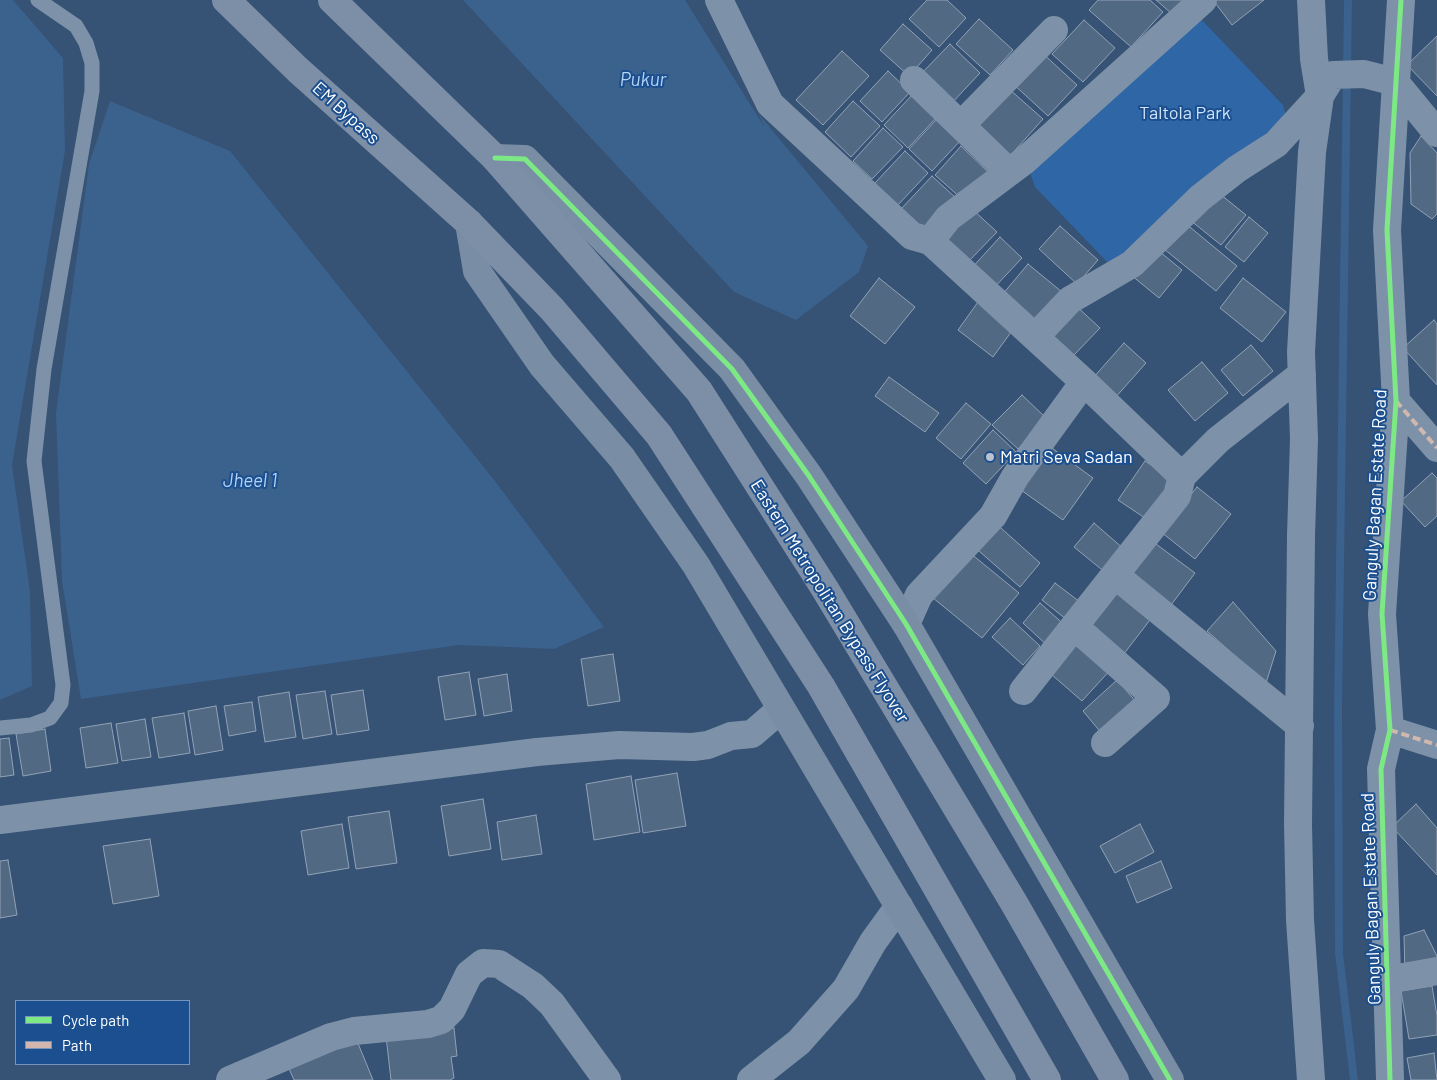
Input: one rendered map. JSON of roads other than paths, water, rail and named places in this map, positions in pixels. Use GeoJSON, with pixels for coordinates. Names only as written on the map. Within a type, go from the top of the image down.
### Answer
{"type":"FeatureCollection","features":[{"type":"Feature","properties":{"kind":"main road","name":"EM Bypass"},"geometry":{"type":"LineString","coordinates":[[226,0],[298,70],[469,223]]}},
{"type":"Feature","properties":{"kind":"main road","name":"Eastern Metropolitan Bypass Flyover"},"geometry":{"type":"LineString","coordinates":[[332,0],[495,158],[699,391],[830,598],[1014,903],[1115,1080]]}},
{"type":"Feature","properties":{"kind":"main road"},"geometry":{"type":"LineString","coordinates":[[469,223],[552,309],[659,435],[805,661],[1047,1080]]}},
{"type":"Feature","properties":{"kind":"street"},"geometry":{"type":"LineString","coordinates":[[719,0],[770,104],[912,236],[930,241],[1084,382],[1182,476]]}},
{"type":"Feature","properties":{"kind":"street"},"geometry":{"type":"LineString","coordinates":[[930,241],[948,218],[1024,161],[1203,0]]}},
{"type":"Feature","properties":{"kind":"street"},"geometry":{"type":"LineString","coordinates":[[1311,0],[1314,58],[1327,85],[1312,152],[1301,352],[1304,439],[1298,824],[1300,920],[1311,1080]]}},
{"type":"Feature","properties":{"kind":"street","name":"Ganguly Bagan Estate Road"},"geometry":{"type":"LineString","coordinates":[[1390,1080],[1381,769],[1390,730],[1382,614],[1396,401],[1388,230],[1401,0]]}},
{"type":"Feature","properties":{"kind":"street"},"geometry":{"type":"LineString","coordinates":[[961,125],[1054,30]]}},
{"type":"Feature","properties":{"kind":"street"},"geometry":{"type":"LineString","coordinates":[[1034,336],[1070,300],[1132,264],[1200,198],[1272,140],[1327,85],[1364,74],[1395,82],[1437,133]]}},
{"type":"Feature","properties":{"kind":"street"},"geometry":{"type":"LineString","coordinates":[[914,80],[1009,172]]}},
{"type":"Feature","properties":{"kind":"street"},"geometry":{"type":"LineString","coordinates":[[495,158],[525,159],[732,369],[809,476],[906,624],[1170,1080]]}},
{"type":"Feature","properties":{"kind":"street"},"geometry":{"type":"LineString","coordinates":[[469,223],[477,271],[542,365],[622,458],[696,565],[1002,1080]]}},
{"type":"Feature","properties":{"kind":"street"},"geometry":{"type":"LineString","coordinates":[[1023,691],[1177,496],[1182,476],[1218,440],[1302,374]]}},
{"type":"Feature","properties":{"kind":"street"},"geometry":{"type":"LineString","coordinates":[[906,624],[919,595],[993,516],[1015,477],[1084,382]]}},
{"type":"Feature","properties":{"kind":"street"},"geometry":{"type":"LineString","coordinates":[[1396,401],[1437,448]]}},
{"type":"Feature","properties":{"kind":"street"},"geometry":{"type":"LineString","coordinates":[[1115,575],[1300,726]]}},
{"type":"Feature","properties":{"kind":"street"},"geometry":{"type":"LineString","coordinates":[[1075,627],[1156,698],[1105,743]]}},
{"type":"Feature","properties":{"kind":"street"},"geometry":{"type":"LineString","coordinates":[[0,820],[266,784],[537,752],[619,746],[693,747],[708,745],[731,736],[752,734],[781,709]]}},
{"type":"Feature","properties":{"kind":"street"},"geometry":{"type":"LineString","coordinates":[[1390,730],[1437,744]]}},
{"type":"Feature","properties":{"kind":"street"},"geometry":{"type":"LineString","coordinates":[[751,1080],[799,1042],[846,989],[873,942],[899,906]]}},
{"type":"Feature","properties":{"kind":"street"},"geometry":{"type":"LineString","coordinates":[[230,1080],[330,1037],[354,1031],[428,1024],[441,1020],[452,1009],[469,974],[483,964],[498,964],[539,992],[552,1004],[607,1080]]}},
{"type":"Feature","properties":{"kind":"street"},"geometry":{"type":"LineString","coordinates":[[1387,980],[1437,971]]}},
{"type":"Feature","properties":{"kind":"lane"},"geometry":{"type":"LineString","coordinates":[[0,728],[31,725],[50,718],[61,703],[63,685],[34,461],[44,368],[92,91],[92,63],[86,43],[76,26],[38,0]]}},
{"type":"Feature","properties":{"kind":"water"},"geometry":{"type":"Polygon","coordinates":[[[0,0],[13,0],[63,58],[65,151],[12,465],[30,591],[32,686],[0,700],[0,0]]]}},
{"type":"Feature","properties":{"kind":"water","name":"Pukur"},"geometry":{"type":"Polygon","coordinates":[[[463,0],[685,0],[765,128],[758,113],[868,246],[859,272],[796,320],[734,292],[463,0]]]}},
{"type":"Feature","properties":{"kind":"water","name":"Jheel 1"},"geometry":{"type":"Polygon","coordinates":[[[110,101],[230,151],[495,481],[604,627],[554,649],[459,645],[81,699],[62,581],[56,413],[89,164],[110,101]]]}},
{"type":"Feature","properties":{"kind":"waterway"},"geometry":{"type":"LineString","coordinates":[[1348,0],[1338,708],[1339,953],[1354,1080]]}},
{"type":"Feature","properties":{"kind":"place","name":"Matri Seva Sadan"},"geometry":{"type":"Point","coordinates":[990,457]}},
{"type":"Feature","properties":{"kind":"park label","name":"Taltola Park"},"geometry":{"type":"Point","coordinates":[1185,113]}}]}
